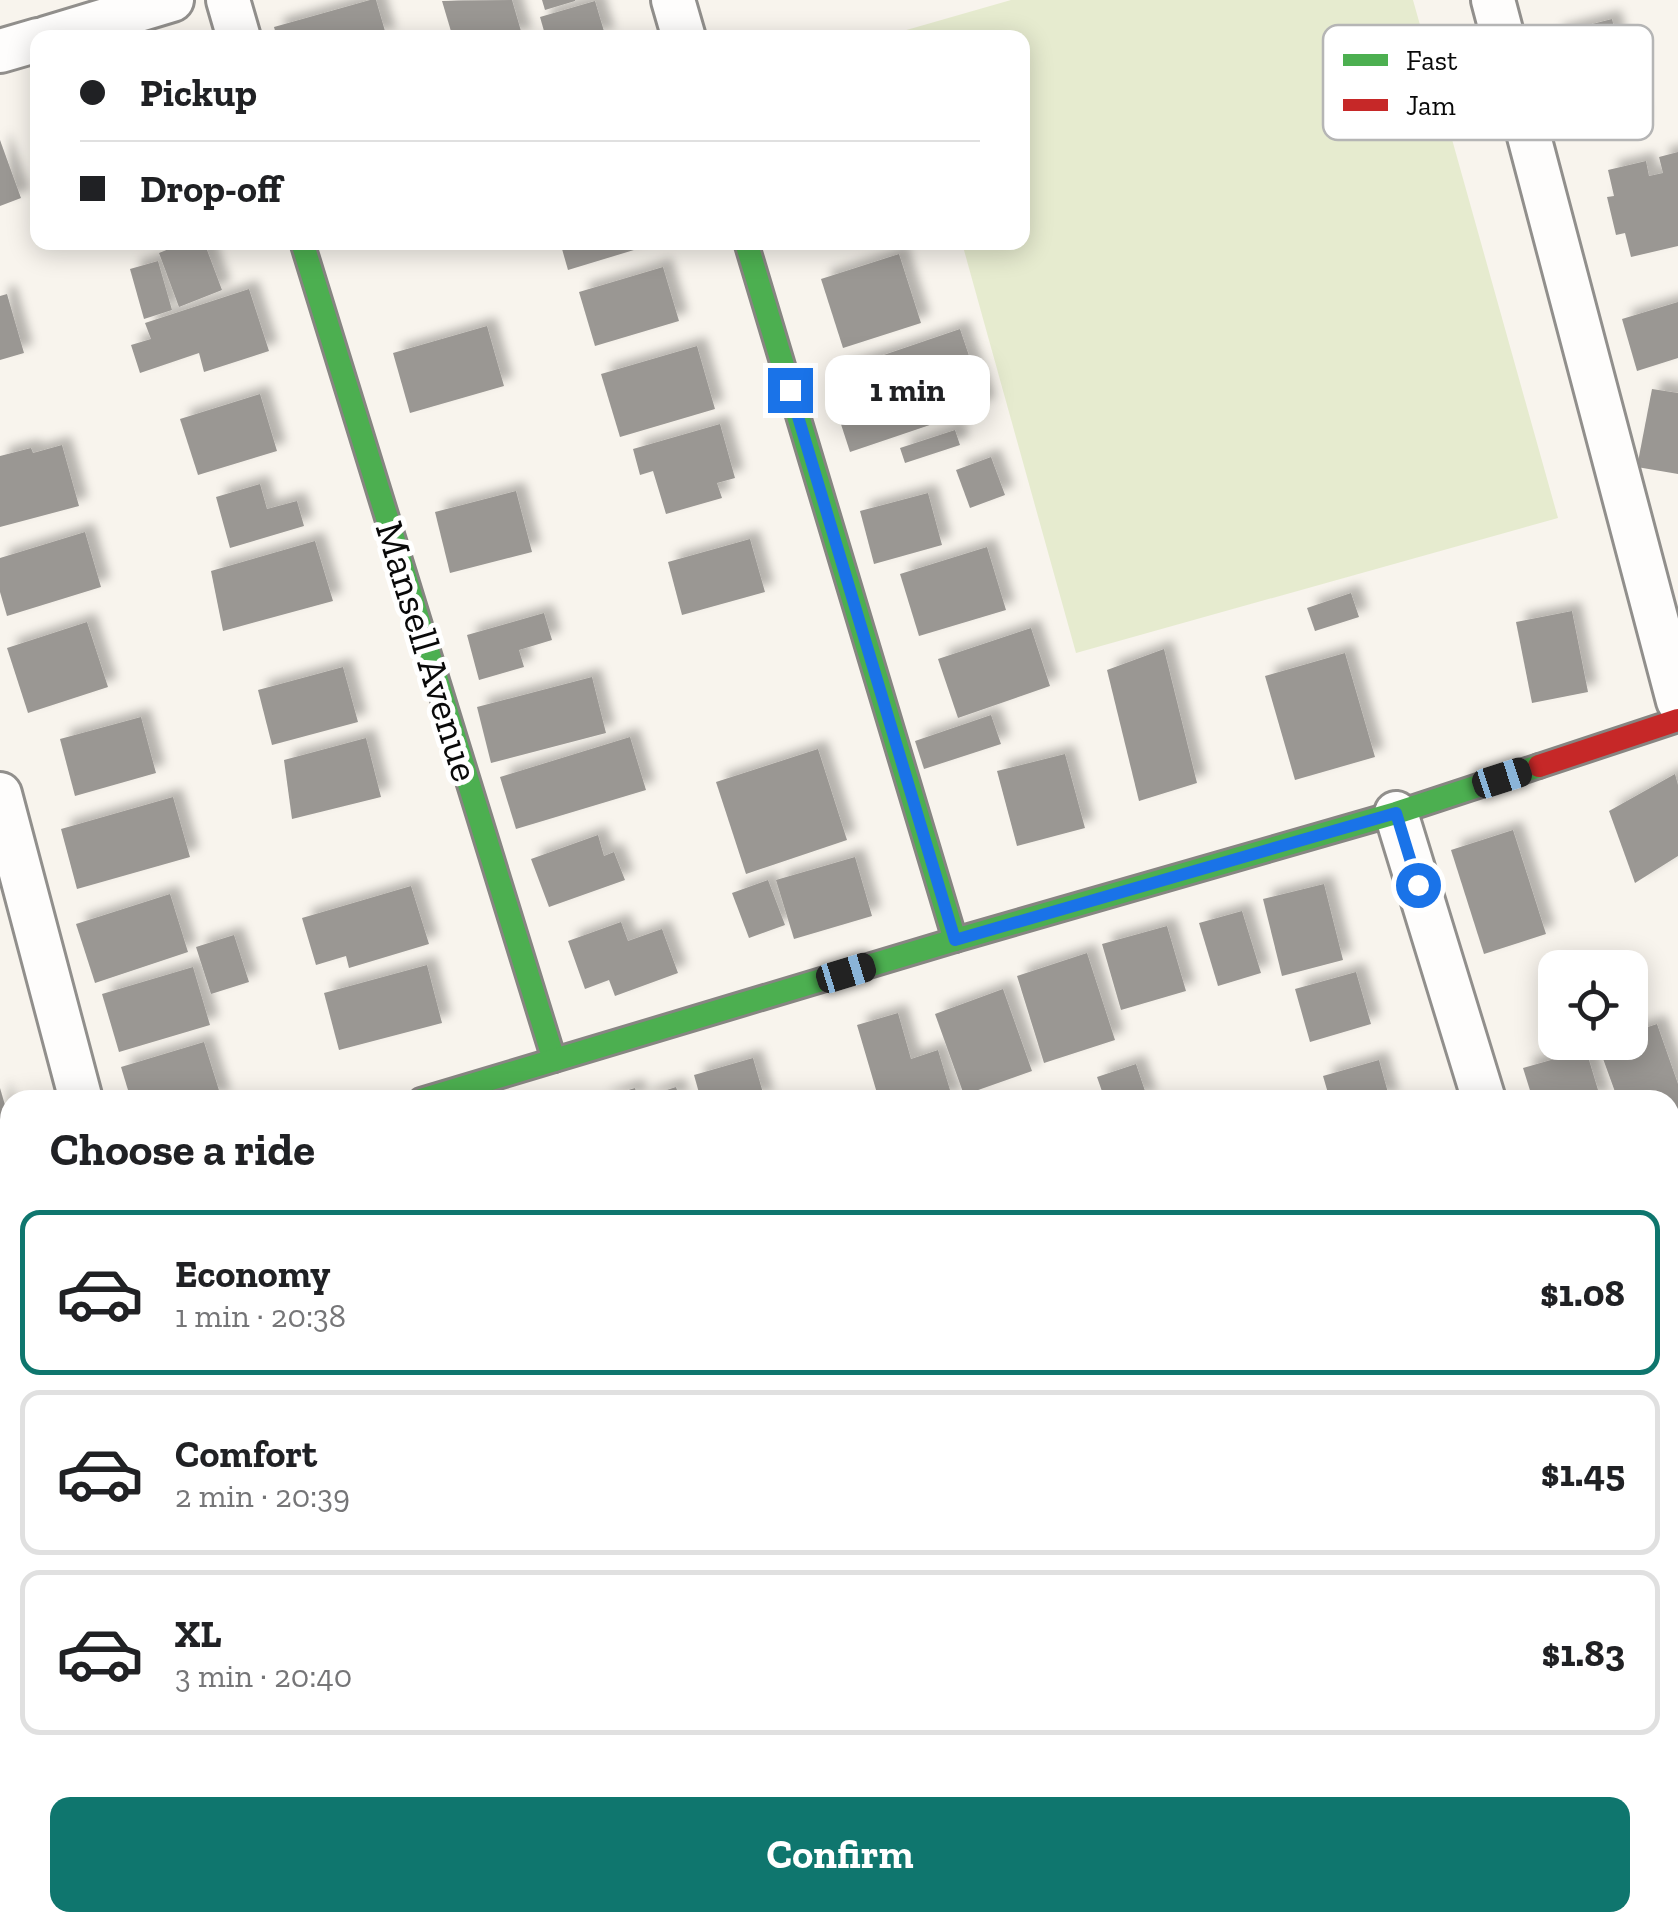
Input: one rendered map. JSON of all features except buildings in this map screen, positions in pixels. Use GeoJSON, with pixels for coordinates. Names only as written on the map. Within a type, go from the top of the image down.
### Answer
{"type":"FeatureCollection","features":[{"type":"Feature","properties":{"kind":"street"},"geometry":{"type":"LineString","coordinates":[[73,30],[172,0]]}},
{"type":"Feature","properties":{"kind":"street"},"geometry":{"type":"LineString","coordinates":[[228,0],[237,30]]}},
{"type":"Feature","properties":{"kind":"street"},"geometry":{"type":"LineString","coordinates":[[673,0],[682,30]]}},
{"type":"Feature","properties":{"kind":"street"},"geometry":{"type":"LineString","coordinates":[[1493,0],[1500,25]]}},
{"type":"Feature","properties":{"kind":"street"},"geometry":{"type":"LineString","coordinates":[[0,51],[30,42]]}},
{"type":"Feature","properties":{"kind":"street"},"geometry":{"type":"LineString","coordinates":[[1530,140],[1678,701]]}},
{"type":"Feature","properties":{"kind":"street","name":"Mansell Avenue"},"geometry":{"type":"LineString","coordinates":[[304,250],[554,1060]]}},
{"type":"Feature","properties":{"kind":"street"},"geometry":{"type":"LineString","coordinates":[[748,250],[955,940]]}},
{"type":"Feature","properties":{"kind":"street"},"geometry":{"type":"LineString","coordinates":[[454,1090],[1396,813],[1678,720]]}},
{"type":"Feature","properties":{"kind":"street"},"geometry":{"type":"LineString","coordinates":[[0,794],[79,1090]]}},
{"type":"Feature","properties":{"kind":"street"},"geometry":{"type":"LineString","coordinates":[[1396,813],[1481,1090]]}},
{"type":"Feature","properties":{"kind":"green space"},"geometry":{"type":"Polygon","coordinates":[[[1011,0],[1413,0],[1420,25],[1323,25],[1323,140],[1452,140],[1558,518],[1076,653],[964,250],[1030,250],[1030,30],[906,30],[1011,0]]]}},
{"type":"Feature","properties":{"kind":"traffic: fast"},"geometry":{"type":"LineString","coordinates":[[304,250],[554,1060]]}},
{"type":"Feature","properties":{"kind":"traffic: fast"},"geometry":{"type":"LineString","coordinates":[[748,250],[955,940]]}},
{"type":"Feature","properties":{"kind":"traffic: fast"},"geometry":{"type":"LineString","coordinates":[[454,1090],[1396,813],[1539,766]]}},
{"type":"Feature","properties":{"kind":"traffic: jam"},"geometry":{"type":"LineString","coordinates":[[1539,766],[1678,720]]}},
{"type":"Feature","properties":{"kind":"route"},"geometry":{"type":"LineString","coordinates":[[790,390],[955,940],[1396,813],[1418,885]]}}]}
